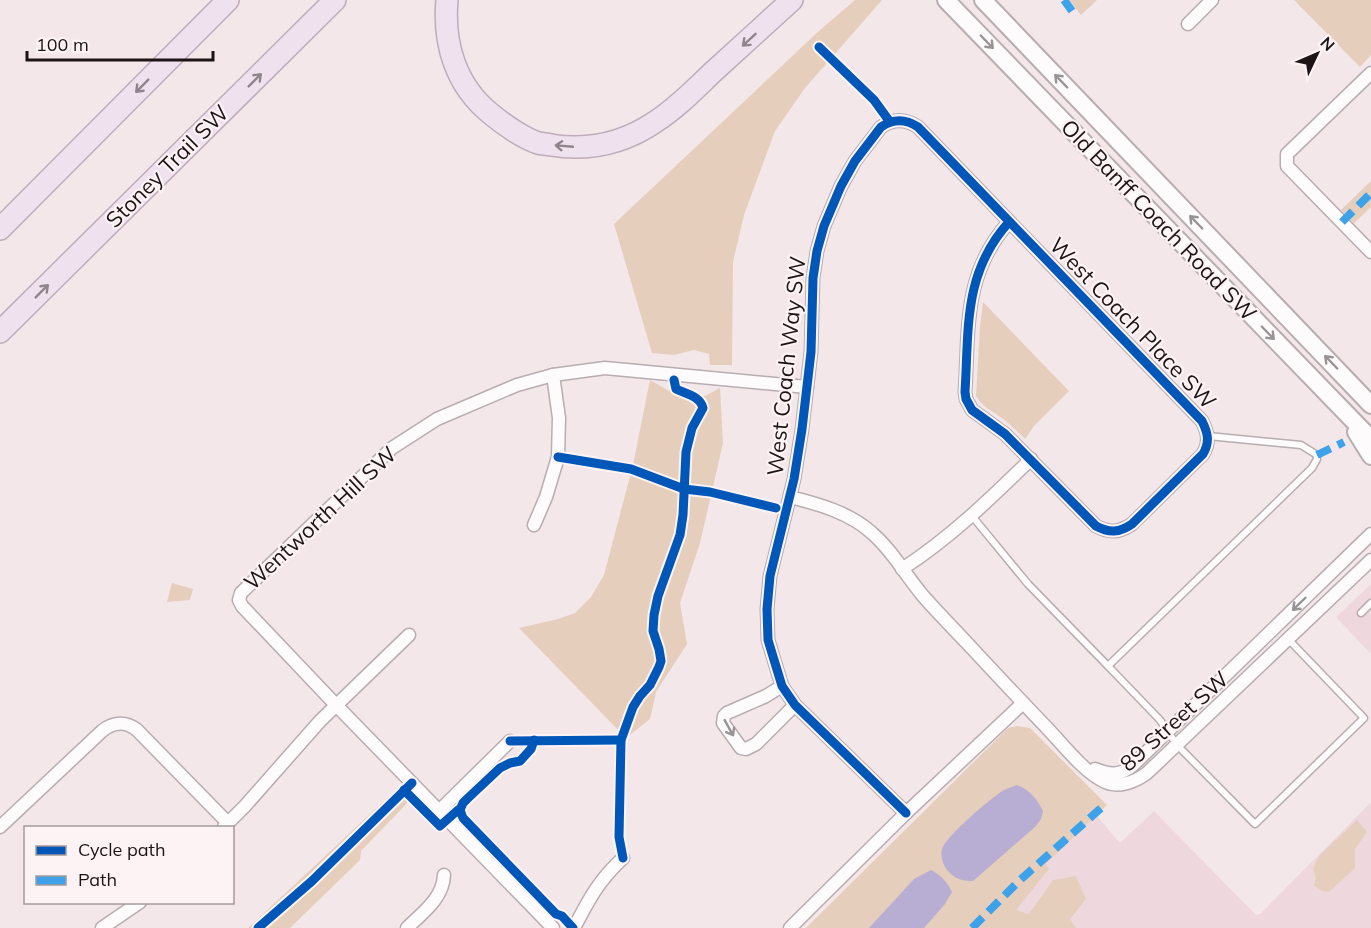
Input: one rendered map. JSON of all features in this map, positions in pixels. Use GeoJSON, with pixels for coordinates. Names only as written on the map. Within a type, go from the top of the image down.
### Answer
{"type":"FeatureCollection","features":[{"type":"Feature","properties":{"kind":"highway"},"geometry":{"type":"LineString","coordinates":[[0,229],[228,0]]}},
{"type":"Feature","properties":{"kind":"highway","name":"Stoney Trail SW"},"geometry":{"type":"LineString","coordinates":[[0,332],[335,0]]}},
{"type":"Feature","properties":{"kind":"highway"},"geometry":{"type":"LineString","coordinates":[[447,0],[448,41],[459,77],[480,106],[504,125],[537,143],[566,148],[594,146],[621,140],[657,121],[792,0]]}},
{"type":"Feature","properties":{"kind":"main road","name":"Old Banff Coach Road SW"},"geometry":{"type":"LineString","coordinates":[[946,0],[1371,439]]}},
{"type":"Feature","properties":{"kind":"main road","name":"Old Banff Coach Road SW"},"geometry":{"type":"LineString","coordinates":[[983,0],[1371,405]]}},
{"type":"Feature","properties":{"kind":"main road"},"geometry":{"type":"LineString","coordinates":[[1342,409],[1371,456]]}},
{"type":"Feature","properties":{"kind":"street"},"geometry":{"type":"LineString","coordinates":[[1188,24],[1212,0]]}},
{"type":"Feature","properties":{"kind":"street"},"geometry":{"type":"LineString","coordinates":[[1371,73],[1287,154],[1287,166],[1371,252]]}},
{"type":"Feature","properties":{"kind":"street","name":"West Coach Way SW"},"geometry":{"type":"LineString","coordinates":[[906,813],[795,705],[782,686],[768,640],[767,609],[770,576],[790,497],[807,387],[811,352],[813,278],[817,251],[836,195],[855,161],[886,124],[897,120],[918,127],[1009,222]]}},
{"type":"Feature","properties":{"kind":"street","name":"West Coach Place SW"},"geometry":{"type":"LineString","coordinates":[[1009,222],[1203,421],[1208,436],[1203,454],[1132,524],[1120,530],[1105,531],[1096,526],[1005,434],[972,410],[965,392],[972,295],[986,254],[1009,222]]}},
{"type":"Feature","properties":{"kind":"street","name":"Wentworth Hill SW"},"geometry":{"type":"LineString","coordinates":[[553,928],[242,606],[239,600],[241,593],[392,448],[437,419],[517,385],[553,375],[605,368],[807,387]]}},
{"type":"Feature","properties":{"kind":"street"},"geometry":{"type":"LineString","coordinates":[[534,525],[546,497],[558,457],[559,418],[553,375]]}},
{"type":"Feature","properties":{"kind":"street"},"geometry":{"type":"LineString","coordinates":[[903,569],[972,516],[1031,459]]}},
{"type":"Feature","properties":{"kind":"street"},"geometry":{"type":"LineString","coordinates":[[790,497],[836,511],[872,532],[923,596],[1076,758],[1112,779]]}},
{"type":"Feature","properties":{"kind":"street","name":"89 Street SW"},"geometry":{"type":"LineString","coordinates":[[1371,534],[1126,771],[1112,779],[1122,784],[1141,778],[1158,764],[1371,560]]}},
{"type":"Feature","properties":{"kind":"street"},"geometry":{"type":"LineString","coordinates":[[1324,580],[1336,593]]}},
{"type":"Feature","properties":{"kind":"street"},"geometry":{"type":"LineString","coordinates":[[0,827],[102,731],[113,724],[128,724],[138,730],[226,825],[310,731],[409,635]]}},
{"type":"Feature","properties":{"kind":"street","name":"89 Street SW"},"geometry":{"type":"LineString","coordinates":[[1237,665],[1248,676]]}},
{"type":"Feature","properties":{"kind":"street"},"geometry":{"type":"LineString","coordinates":[[782,686],[766,696],[727,712],[723,723],[741,748],[746,749],[756,744],[795,705]]}},
{"type":"Feature","properties":{"kind":"street"},"geometry":{"type":"LineString","coordinates":[[790,928],[906,813],[1023,703]]}},
{"type":"Feature","properties":{"kind":"street"},"geometry":{"type":"LineString","coordinates":[[439,811],[510,741]]}},
{"type":"Feature","properties":{"kind":"street"},"geometry":{"type":"LineString","coordinates":[[574,928],[596,887],[623,858]]}},
{"type":"Feature","properties":{"kind":"street"},"geometry":{"type":"LineString","coordinates":[[406,928],[438,897],[444,875]]}},
{"type":"Feature","properties":{"kind":"street"},"geometry":{"type":"LineString","coordinates":[[102,928],[138,904]]}},
{"type":"Feature","properties":{"kind":"lane"},"geometry":{"type":"LineString","coordinates":[[1108,666],[1312,468],[1317,459],[1317,455],[1301,445],[1208,436]]}},
{"type":"Feature","properties":{"kind":"lane"},"geometry":{"type":"LineString","coordinates":[[972,516],[1028,584],[1160,720],[1177,745],[1255,824],[1364,718],[1288,639]]}},
{"type":"Feature","properties":{"kind":"lane"},"geometry":{"type":"LineString","coordinates":[[1361,613],[1371,603]]}},
{"type":"Feature","properties":{"kind":"shaded area"},"geometry":{"type":"Polygon","coordinates":[[[855,0],[882,0],[805,88],[775,131],[744,215],[733,262],[732,365],[710,365],[709,354],[694,350],[674,355],[652,353],[614,224],[820,30],[855,0]]]}},
{"type":"Feature","properties":{"kind":"shaded area"},"geometry":{"type":"Polygon","coordinates":[[[1069,0],[1097,0],[1081,15],[1069,0]]]}},
{"type":"Feature","properties":{"kind":"shaded area"},"geometry":{"type":"Polygon","coordinates":[[[1294,0],[1371,0],[1371,55],[1360,67],[1294,0]]]}},
{"type":"Feature","properties":{"kind":"shaded area"},"geometry":{"type":"Polygon","coordinates":[[[1371,181],[1371,207],[1354,223],[1341,210],[1371,181]]]}},
{"type":"Feature","properties":{"kind":"shaded area"},"geometry":{"type":"Polygon","coordinates":[[[983,302],[1069,391],[1034,426],[1025,439],[976,396],[983,302]]]}},
{"type":"Feature","properties":{"kind":"shaded area"},"geometry":{"type":"Polygon","coordinates":[[[650,380],[671,392],[705,396],[720,388],[723,443],[700,543],[680,603],[687,644],[656,692],[650,719],[626,738],[519,628],[575,613],[591,597],[604,575],[633,465],[650,380]]]}},
{"type":"Feature","properties":{"kind":"shaded area"},"geometry":{"type":"Polygon","coordinates":[[[172,583],[193,589],[190,600],[167,602],[172,583]]]}},
{"type":"Feature","properties":{"kind":"shaded area"},"geometry":{"type":"Polygon","coordinates":[[[1371,584],[1371,654],[1336,617],[1371,584]]]}},
{"type":"Feature","properties":{"kind":"shaded area"},"geometry":{"type":"Polygon","coordinates":[[[1017,726],[1030,728],[1107,805],[1046,864],[1049,869],[1016,910],[1029,914],[1053,880],[1076,876],[1086,899],[1070,919],[1076,928],[806,928],[1008,728],[1017,726]]]}},
{"type":"Feature","properties":{"kind":"shaded area"},"geometry":{"type":"Polygon","coordinates":[[[1017,785],[1029,792],[1038,803],[1043,811],[1041,819],[1036,826],[973,881],[953,876],[946,869],[942,860],[941,852],[945,843],[989,801],[1004,790],[1017,785]]]}},
{"type":"Feature","properties":{"kind":"shaded area"},"geometry":{"type":"Polygon","coordinates":[[[399,787],[411,799],[361,851],[360,860],[290,928],[248,928],[399,787]]]}},
{"type":"Feature","properties":{"kind":"shaded area"},"geometry":{"type":"Polygon","coordinates":[[[1371,802],[1371,928],[980,928],[1096,815],[1120,843],[1154,811],[1256,915],[1260,914],[1371,802]]]}},
{"type":"Feature","properties":{"kind":"shaded area"},"geometry":{"type":"Polygon","coordinates":[[[1357,820],[1367,832],[1355,849],[1355,868],[1329,892],[1322,891],[1314,885],[1316,878],[1313,868],[1320,855],[1357,820]]]}},
{"type":"Feature","properties":{"kind":"shaded area"},"geometry":{"type":"Polygon","coordinates":[[[931,870],[943,879],[952,892],[945,904],[924,928],[869,928],[914,879],[931,870]]]}},
{"type":"Feature","properties":{"kind":"marked path"},"geometry":{"type":"LineString","coordinates":[[1064,0],[1072,11]]}},
{"type":"Feature","properties":{"kind":"marked path"},"geometry":{"type":"LineString","coordinates":[[1342,222],[1371,193]]}},
{"type":"Feature","properties":{"kind":"marked path"},"geometry":{"type":"LineString","coordinates":[[1317,455],[1344,442]]}},
{"type":"Feature","properties":{"kind":"marked path"},"geometry":{"type":"LineString","coordinates":[[972,928],[1019,881],[1101,808]]}},
{"type":"Feature","properties":{"kind":"cycle path"},"geometry":{"type":"LineString","coordinates":[[819,47],[874,100],[890,122]]}},
{"type":"Feature","properties":{"kind":"cycle path"},"geometry":{"type":"LineString","coordinates":[[906,813],[795,705],[782,686],[768,640],[767,609],[770,576],[794,479],[802,429],[811,352],[813,278],[817,251],[824,226],[841,186],[855,161],[881,127],[900,121],[909,122],[918,127],[1202,421],[1207,441],[1203,454],[1132,524],[1123,529],[1110,531],[1096,526],[1005,434],[972,410],[965,392],[971,302],[983,261],[994,241],[1009,222]]}},
{"type":"Feature","properties":{"kind":"cycle path"},"geometry":{"type":"LineString","coordinates":[[623,858],[619,837],[621,740],[633,707],[650,685],[661,661],[653,631],[654,615],[658,596],[680,535],[686,452],[692,428],[703,408],[696,398],[676,389],[674,380]]}},
{"type":"Feature","properties":{"kind":"cycle path"},"geometry":{"type":"LineString","coordinates":[[558,457],[631,469],[684,489],[710,492],[776,508]]}},
{"type":"Feature","properties":{"kind":"cycle path"},"geometry":{"type":"LineString","coordinates":[[460,810],[463,803],[500,768],[520,761],[531,749],[534,740]]}},
{"type":"Feature","properties":{"kind":"cycle path"},"geometry":{"type":"LineString","coordinates":[[510,741],[621,740]]}},
{"type":"Feature","properties":{"kind":"cycle path"},"geometry":{"type":"LineString","coordinates":[[258,928],[312,881],[412,783]]}},
{"type":"Feature","properties":{"kind":"cycle path"},"geometry":{"type":"LineString","coordinates":[[404,790],[440,826],[460,810],[463,818],[556,914],[562,916],[573,928]]}}]}
